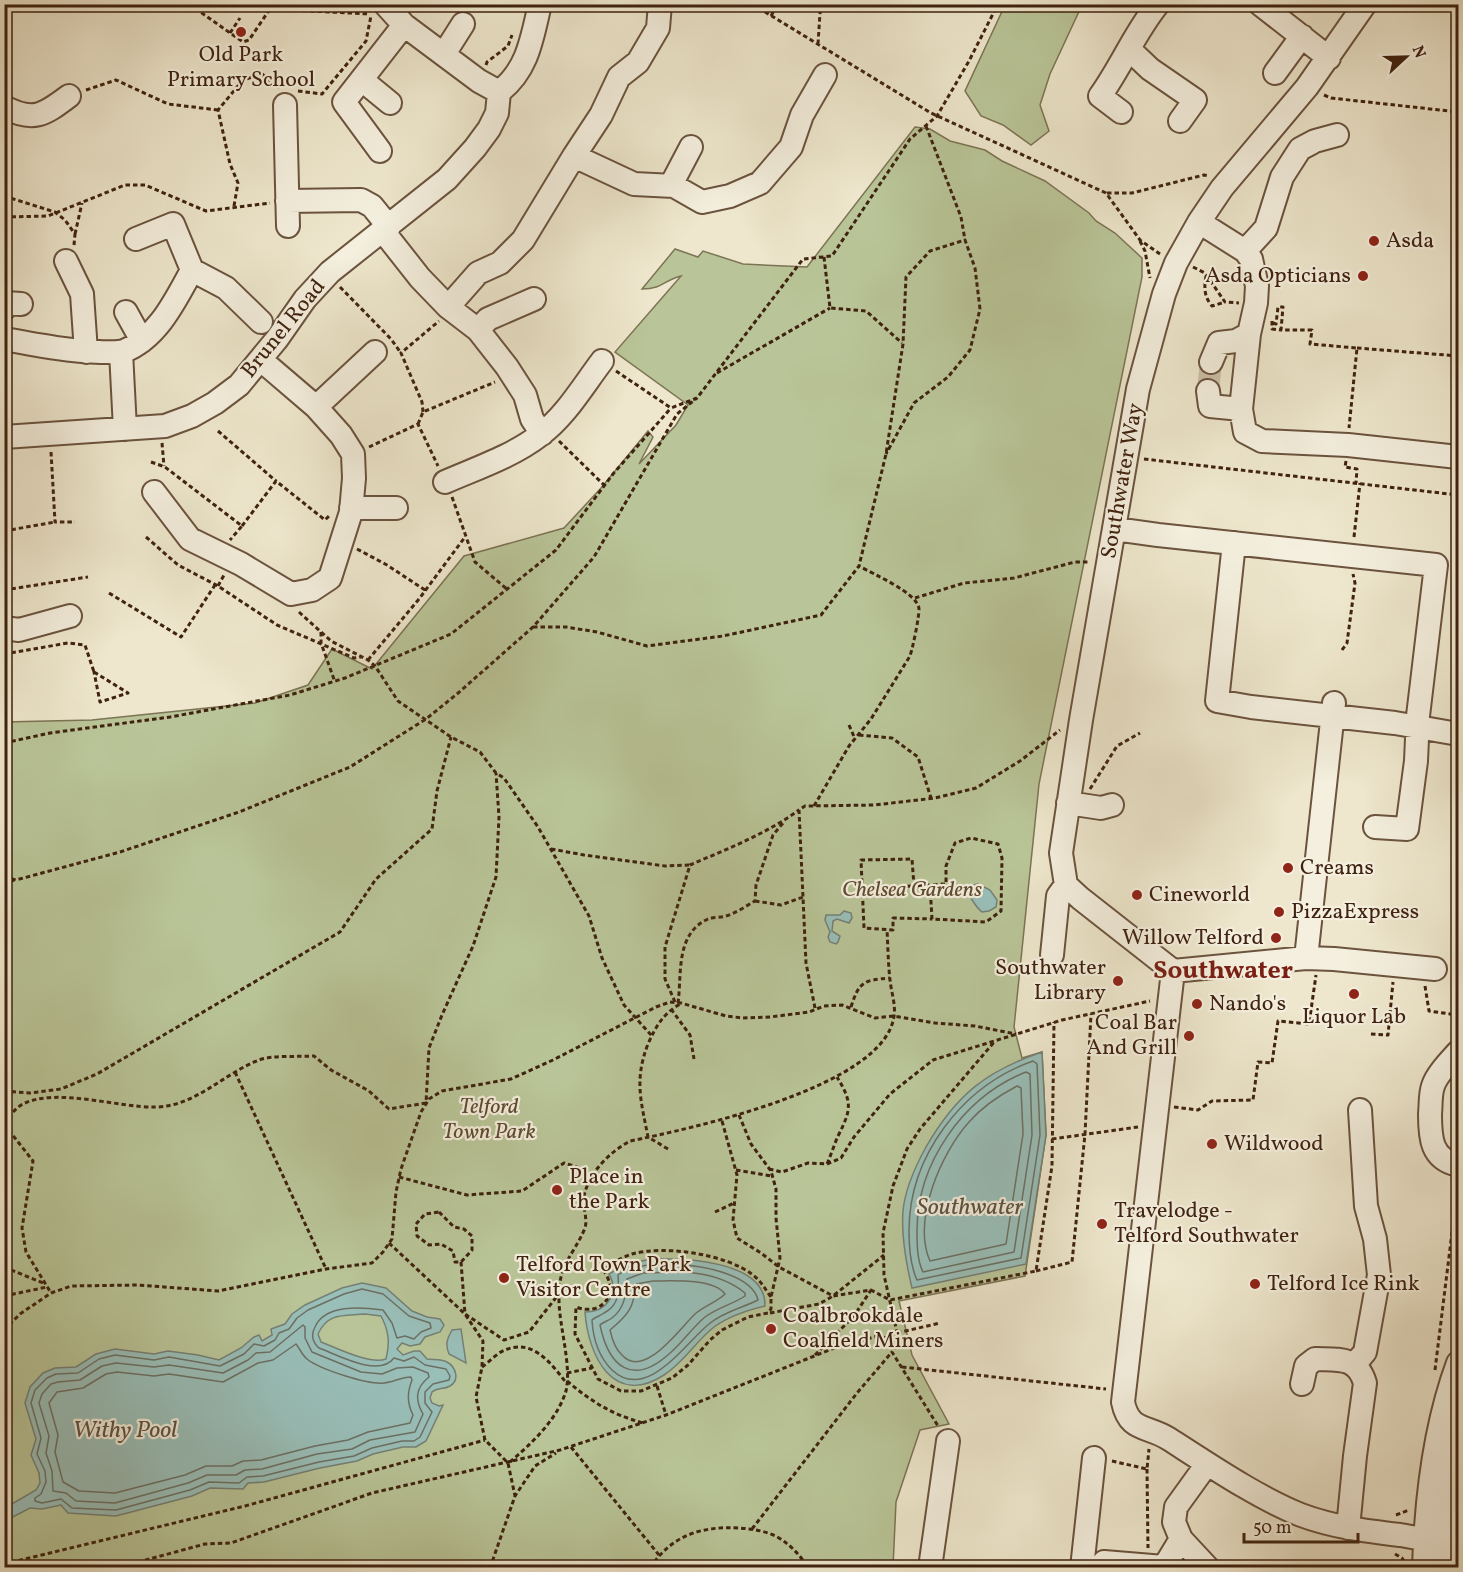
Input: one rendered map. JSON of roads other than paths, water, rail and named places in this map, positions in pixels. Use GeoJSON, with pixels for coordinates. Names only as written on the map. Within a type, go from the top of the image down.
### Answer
{"type":"FeatureCollection","features":[{"type":"Feature","properties":{"kind":"street"},"geometry":{"type":"LineString","coordinates":[[380,151],[344,102],[362,80],[393,14],[479,81],[499,92],[512,83],[524,65],[540,4]]}},
{"type":"Feature","properties":{"kind":"street"},"geometry":{"type":"LineString","coordinates":[[451,310],[478,273],[500,263],[523,240],[601,115],[619,77],[638,62],[658,28],[660,4]]}},
{"type":"Feature","properties":{"kind":"street"},"geometry":{"type":"LineString","coordinates":[[1121,112],[1100,96],[1158,4]]}},
{"type":"Feature","properties":{"kind":"street"},"geometry":{"type":"LineString","coordinates":[[1260,4],[1329,58]]}},
{"type":"Feature","properties":{"kind":"street","name":"Southwater Way"},"geometry":{"type":"LineString","coordinates":[[1073,892],[1061,853],[1088,805],[1115,529],[1138,389],[1164,294],[1176,263],[1199,222],[1229,179],[1307,87],[1365,4]]}},
{"type":"Feature","properties":{"kind":"street"},"geometry":{"type":"LineString","coordinates":[[444,54],[463,24]]}},
{"type":"Feature","properties":{"kind":"street"},"geometry":{"type":"LineString","coordinates":[[1275,73],[1302,36]]}},
{"type":"Feature","properties":{"kind":"street"},"geometry":{"type":"LineString","coordinates":[[1130,50],[1150,69],[1195,100],[1180,121]]}},
{"type":"Feature","properties":{"kind":"street"},"geometry":{"type":"LineString","coordinates":[[574,156],[634,184],[671,185],[702,202],[730,196],[760,183],[791,147],[802,115],[825,75]]}},
{"type":"Feature","properties":{"kind":"street"},"geometry":{"type":"LineString","coordinates":[[362,80],[390,103]]}},
{"type":"Feature","properties":{"kind":"street","name":"Brunel Road"},"geometry":{"type":"LineString","coordinates":[[4,436],[165,426],[192,416],[215,403],[239,385],[261,360],[304,299],[328,274],[447,179],[489,129],[497,113],[499,92]]}},
{"type":"Feature","properties":{"kind":"street"},"geometry":{"type":"LineString","coordinates":[[4,107],[24,115],[45,114],[69,96]]}},
{"type":"Feature","properties":{"kind":"street"},"geometry":{"type":"LineString","coordinates":[[285,105],[288,226]]}},
{"type":"Feature","properties":{"kind":"street"},"geometry":{"type":"LineString","coordinates":[[1245,251],[1266,228],[1282,177],[1300,149],[1315,141],[1336,135]]}},
{"type":"Feature","properties":{"kind":"street"},"geometry":{"type":"LineString","coordinates":[[671,185],[690,147]]}},
{"type":"Feature","properties":{"kind":"street"},"geometry":{"type":"LineString","coordinates":[[287,201],[361,200],[372,206],[420,278],[451,310],[478,330],[525,395],[532,419],[544,432]]}},
{"type":"Feature","properties":{"kind":"street"},"geometry":{"type":"LineString","coordinates":[[1199,222],[1245,251],[1251,259],[1257,285],[1241,409],[1245,432],[1262,441],[1348,445],[1458,457]]}},
{"type":"Feature","properties":{"kind":"street"},"geometry":{"type":"LineString","coordinates":[[136,239],[173,224],[192,270],[226,288],[261,322]]}},
{"type":"Feature","properties":{"kind":"street"},"geometry":{"type":"LineString","coordinates":[[66,261],[82,294],[86,352]]}},
{"type":"Feature","properties":{"kind":"street"},"geometry":{"type":"LineString","coordinates":[[4,339],[75,352],[121,352],[142,341],[153,331],[173,305],[192,270]]}},
{"type":"Feature","properties":{"kind":"street"},"geometry":{"type":"LineString","coordinates":[[478,330],[488,320],[534,299]]}},
{"type":"Feature","properties":{"kind":"street"},"geometry":{"type":"LineString","coordinates":[[126,312],[142,341]]}},
{"type":"Feature","properties":{"kind":"street"},"geometry":{"type":"LineString","coordinates":[[1211,362],[1219,343],[1236,340],[1249,334]]}},
{"type":"Feature","properties":{"kind":"street"},"geometry":{"type":"LineString","coordinates":[[121,352],[125,429]]}},
{"type":"Feature","properties":{"kind":"street"},"geometry":{"type":"LineString","coordinates":[[316,406],[375,352]]}},
{"type":"Feature","properties":{"kind":"street"},"geometry":{"type":"LineString","coordinates":[[154,492],[190,539],[241,564],[291,594],[312,590],[330,578],[351,506],[353,454],[341,435],[316,406],[261,360]]}},
{"type":"Feature","properties":{"kind":"street"},"geometry":{"type":"LineString","coordinates":[[445,482],[524,447],[544,432],[556,421],[602,362]]}},
{"type":"Feature","properties":{"kind":"street"},"geometry":{"type":"LineString","coordinates":[[1208,391],[1210,406],[1241,409]]}},
{"type":"Feature","properties":{"kind":"street"},"geometry":{"type":"LineString","coordinates":[[351,506],[396,508]]}},
{"type":"Feature","properties":{"kind":"street"},"geometry":{"type":"LineString","coordinates":[[1115,529],[1436,565],[1407,829],[1375,827]]}},
{"type":"Feature","properties":{"kind":"street"},"geometry":{"type":"LineString","coordinates":[[1234,543],[1217,701],[1334,710],[1458,734]]}},
{"type":"Feature","properties":{"kind":"street"},"geometry":{"type":"LineString","coordinates":[[4,627],[19,630],[70,616]]}},
{"type":"Feature","properties":{"kind":"street"},"geometry":{"type":"LineString","coordinates":[[1312,958],[1334,710]]}},
{"type":"Feature","properties":{"kind":"street"},"geometry":{"type":"LineString","coordinates":[[1418,726],[1458,726]]}},
{"type":"Feature","properties":{"kind":"street"},"geometry":{"type":"LineString","coordinates":[[1052,956],[1058,896],[1073,892],[1173,970],[1312,958],[1429,968]]}},
{"type":"Feature","properties":{"kind":"street"},"geometry":{"type":"LineString","coordinates":[[1173,970],[1124,1390],[1123,1402],[1129,1420],[1154,1431],[1208,1464],[1300,1514],[1348,1528],[1443,1538]]}},
{"type":"Feature","properties":{"kind":"street"},"geometry":{"type":"LineString","coordinates":[[1458,1052],[1434,1083],[1431,1095],[1430,1124],[1431,1140],[1438,1154],[1448,1162],[1458,1165]]}},
{"type":"Feature","properties":{"kind":"street"},"geometry":{"type":"LineString","coordinates":[[1355,1364],[1365,1352],[1379,1275],[1375,1239],[1366,1206],[1360,1110]]}},
{"type":"Feature","properties":{"kind":"street"},"geometry":{"type":"LineString","coordinates":[[1302,1384],[1306,1366],[1315,1359],[1343,1360],[1355,1364],[1361,1371],[1365,1383],[1348,1528]]}},
{"type":"Feature","properties":{"kind":"street"},"geometry":{"type":"LineString","coordinates":[[1443,1568],[1443,1538],[1435,1445],[1447,1395],[1458,1363]]}},
{"type":"Feature","properties":{"kind":"street"},"geometry":{"type":"LineString","coordinates":[[1424,1568],[1443,1538],[1458,1432]]}},
{"type":"Feature","properties":{"kind":"street"},"geometry":{"type":"LineString","coordinates":[[930,1568],[948,1441]]}},
{"type":"Feature","properties":{"kind":"street"},"geometry":{"type":"LineString","coordinates":[[1082,1568],[1094,1458]]}},
{"type":"Feature","properties":{"kind":"street"},"geometry":{"type":"LineString","coordinates":[[1208,1464],[1176,1507],[1174,1522],[1181,1539],[1208,1568]]}},
{"type":"Feature","properties":{"kind":"street"},"geometry":{"type":"LineString","coordinates":[[1086,1538],[1102,1564],[1164,1568],[1181,1539]]}},
{"type":"Feature","properties":{"kind":"water"},"geometry":{"type":"Polygon","coordinates":[[[978,884],[990,890],[997,900],[996,907],[982,912],[977,907],[965,891],[968,886],[978,884]]]}},
{"type":"Feature","properties":{"kind":"water"},"geometry":{"type":"Polygon","coordinates":[[[844,911],[851,913],[852,918],[849,923],[837,919],[833,921],[832,931],[840,936],[836,944],[830,942],[826,915],[840,915],[844,911]]]}},
{"type":"Feature","properties":{"kind":"water","name":"Southwater"},"geometry":{"type":"Polygon","coordinates":[[[1042,1052],[1046,1135],[1026,1264],[912,1288],[904,1250],[903,1211],[911,1178],[926,1147],[949,1113],[974,1087],[1004,1068],[1042,1052]]]}},
{"type":"Feature","properties":{"kind":"water"},"geometry":{"type":"Polygon","coordinates":[[[652,1259],[702,1261],[738,1271],[752,1279],[762,1291],[765,1306],[739,1314],[714,1327],[664,1375],[646,1384],[631,1385],[617,1381],[606,1372],[598,1360],[591,1345],[585,1312],[600,1309],[609,1300],[613,1288],[609,1274],[626,1264],[652,1259]]]}},
{"type":"Feature","properties":{"kind":"water","name":"Withy Pool"},"geometry":{"type":"Polygon","coordinates":[[[362,1283],[386,1288],[412,1311],[440,1319],[444,1325],[440,1332],[425,1337],[420,1344],[410,1346],[402,1343],[397,1349],[403,1355],[420,1351],[427,1359],[447,1362],[456,1374],[450,1386],[432,1392],[430,1398],[432,1403],[443,1405],[426,1441],[416,1447],[403,1447],[373,1454],[357,1461],[264,1482],[248,1483],[243,1489],[210,1488],[192,1496],[116,1516],[68,1513],[61,1505],[42,1509],[30,1508],[5,1521],[5,1508],[36,1490],[40,1483],[39,1473],[31,1455],[36,1439],[25,1403],[30,1387],[43,1373],[55,1368],[76,1367],[96,1354],[115,1349],[154,1354],[168,1351],[219,1360],[241,1348],[254,1337],[259,1335],[262,1341],[272,1335],[271,1329],[285,1324],[292,1314],[305,1305],[342,1288],[362,1283]],[[365,1314],[337,1316],[327,1322],[318,1334],[321,1342],[354,1355],[371,1360],[386,1359],[388,1337],[381,1316],[365,1314]]]}},
{"type":"Feature","properties":{"kind":"water"},"geometry":{"type":"Polygon","coordinates":[[[461,1329],[466,1363],[449,1354],[447,1347],[452,1330],[461,1329]]]}},
{"type":"Feature","properties":{"kind":"tunnel"},"geometry":{"type":"LineString","coordinates":[[1208,391],[1211,362]]}},
{"type":"Feature","properties":{"kind":"place","name":"Old Park Primary School"},"geometry":{"type":"Point","coordinates":[241,32]}},
{"type":"Feature","properties":{"kind":"place","name":"Asda"},"geometry":{"type":"Point","coordinates":[1374,241]}},
{"type":"Feature","properties":{"kind":"place","name":"Asda Opticians"},"geometry":{"type":"Point","coordinates":[1363,276]}},
{"type":"Feature","properties":{"kind":"place","name":"Creams"},"geometry":{"type":"Point","coordinates":[1288,868]}},
{"type":"Feature","properties":{"kind":"place","name":"Cineworld"},"geometry":{"type":"Point","coordinates":[1137,895]}},
{"type":"Feature","properties":{"kind":"place","name":"PizzaExpress"},"geometry":{"type":"Point","coordinates":[1279,912]}},
{"type":"Feature","properties":{"kind":"place","name":"Willow Telford"},"geometry":{"type":"Point","coordinates":[1276,938]}},
{"type":"Feature","properties":{"kind":"place","name":"Southwater Library"},"geometry":{"type":"Point","coordinates":[1118,981]}},
{"type":"Feature","properties":{"kind":"place","name":"Liquor Lab"},"geometry":{"type":"Point","coordinates":[1354,994]}},
{"type":"Feature","properties":{"kind":"place","name":"Nando's"},"geometry":{"type":"Point","coordinates":[1197,1004]}},
{"type":"Feature","properties":{"kind":"place","name":"Coal Bar And Grill"},"geometry":{"type":"Point","coordinates":[1189,1036]}},
{"type":"Feature","properties":{"kind":"place","name":"Wildwood"},"geometry":{"type":"Point","coordinates":[1212,1144]}},
{"type":"Feature","properties":{"kind":"place","name":"Place in the Park"},"geometry":{"type":"Point","coordinates":[557,1190]}},
{"type":"Feature","properties":{"kind":"place","name":"Travelodge - Telford Southwater"},"geometry":{"type":"Point","coordinates":[1102,1224]}},
{"type":"Feature","properties":{"kind":"place","name":"Telford Town Park Visitor Centre"},"geometry":{"type":"Point","coordinates":[504,1278]}},
{"type":"Feature","properties":{"kind":"place","name":"Telford Ice Rink"},"geometry":{"type":"Point","coordinates":[1255,1284]}},
{"type":"Feature","properties":{"kind":"place","name":"Coalbrookdale Coalfield Miners"},"geometry":{"type":"Point","coordinates":[771,1329]}},
{"type":"Feature","properties":{"kind":"district","name":"Southwater"},"geometry":{"type":"Point","coordinates":[1223,971]}},
{"type":"Feature","properties":{"kind":"park label","name":"Chelsea Gardens"},"geometry":{"type":"Point","coordinates":[912,890]}},
{"type":"Feature","properties":{"kind":"park label","name":"Telford Town Park"},"geometry":{"type":"Point","coordinates":[489,1120]}}]}
